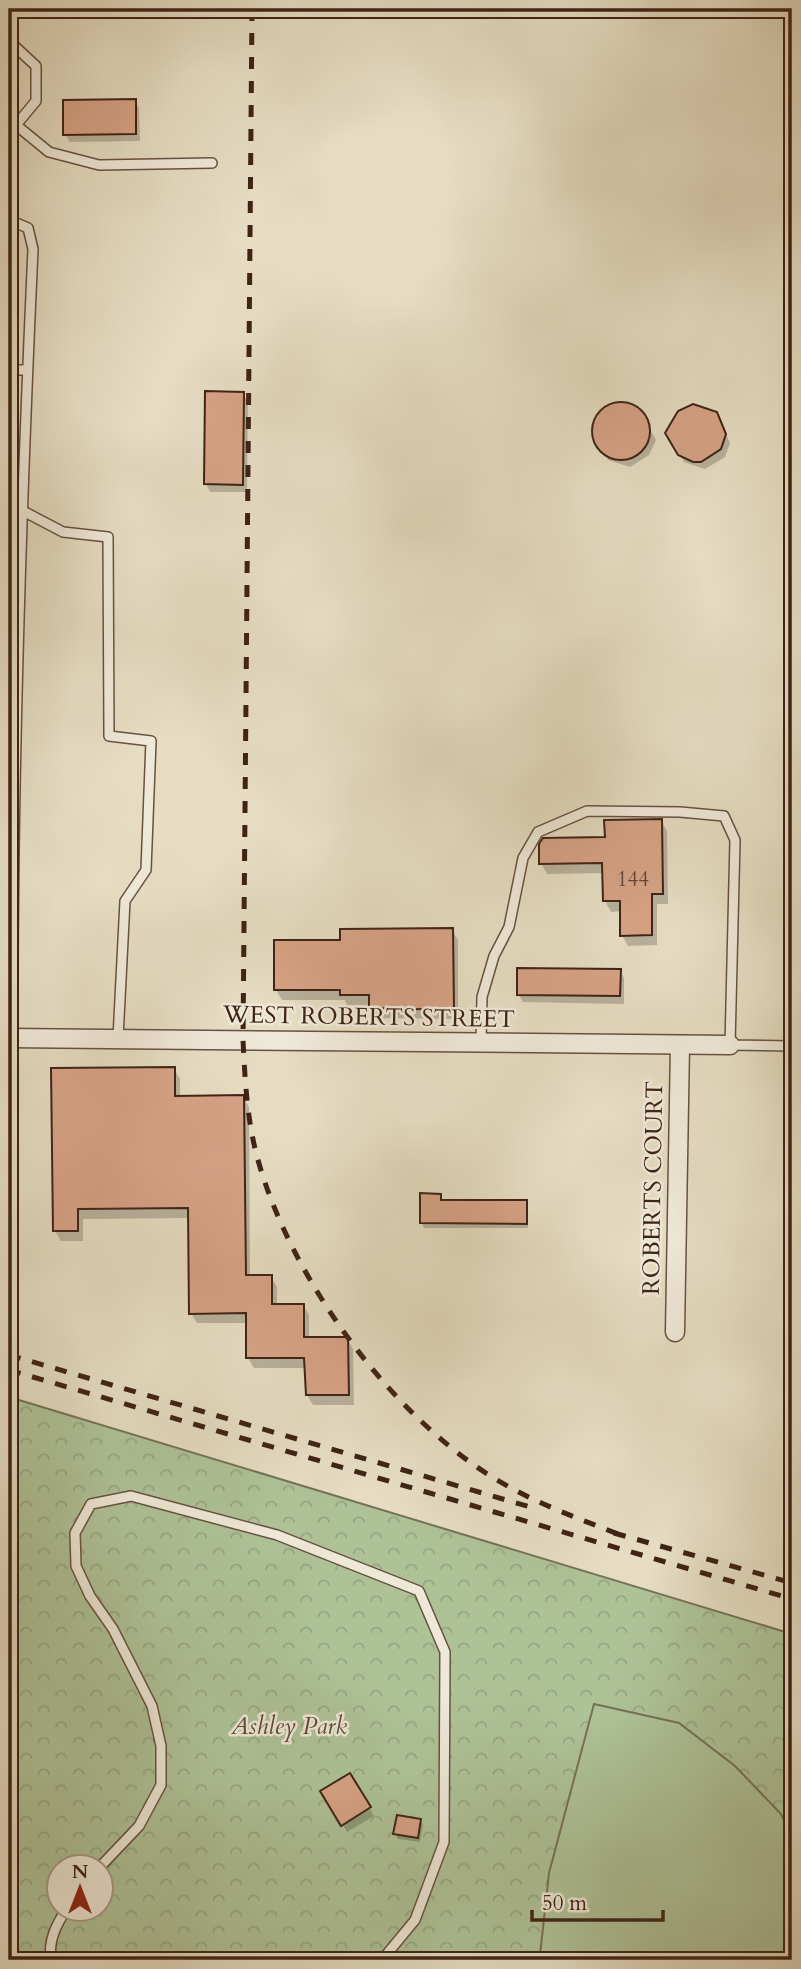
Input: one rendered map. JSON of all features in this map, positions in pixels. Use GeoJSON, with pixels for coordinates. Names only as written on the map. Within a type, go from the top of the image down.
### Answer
{"type":"FeatureCollection","features":[{"type":"Feature","properties":{"kind":"street","name":"WEST ROBERTS STREET"},"geometry":{"type":"LineString","coordinates":[[11,1038],[730,1045]]}},
{"type":"Feature","properties":{"kind":"street","name":"ROBERTS COURT"},"geometry":{"type":"LineString","coordinates":[[675,1332],[680,1045]]}},
{"type":"Feature","properties":{"kind":"lane"},"geometry":{"type":"LineString","coordinates":[[9,40],[36,66],[36,101],[12,125],[49,152],[99,165],[212,163]]}},
{"type":"Feature","properties":{"kind":"lane"},"geometry":{"type":"LineString","coordinates":[[9,220],[28,228],[33,249],[12,784],[11,1038]]}},
{"type":"Feature","properties":{"kind":"lane"},"geometry":{"type":"LineString","coordinates":[[9,370],[27,370]]}},
{"type":"Feature","properties":{"kind":"lane"},"geometry":{"type":"LineString","coordinates":[[9,508],[21,510],[64,532],[108,537],[109,736],[150,741],[146,870],[125,901],[118,1038]]}},
{"type":"Feature","properties":{"kind":"lane"},"geometry":{"type":"LineString","coordinates":[[481,1042],[482,997],[494,956],[509,927],[523,858],[538,832],[587,811],[680,812],[724,816],[735,841],[730,1045],[792,1046]]}},
{"type":"Feature","properties":{"kind":"lane"},"geometry":{"type":"LineString","coordinates":[[112,1854],[139,1826],[161,1785],[161,1746],[152,1706],[76,1566],[75,1533],[92,1504],[131,1496],[277,1535],[419,1591],[445,1652],[444,1842],[415,1920],[382,1960]]}},
{"type":"Feature","properties":{"kind":"lane"},"geometry":{"type":"LineString","coordinates":[[51,1960],[50,1949],[57,1924]]}},
{"type":"Feature","properties":{"kind":"green space","name":"Ashley Park"},"geometry":{"type":"Polygon","coordinates":[[[9,1397],[792,1634],[792,1960],[9,1960],[9,1397]]]}},
{"type":"Feature","properties":{"kind":"green space"},"geometry":{"type":"Polygon","coordinates":[[[594,1704],[679,1723],[735,1766],[781,1814],[792,1838],[792,1960],[545,1960],[540,1955],[549,1873],[594,1704]]]}},
{"type":"Feature","properties":{"kind":"building"},"geometry":{"type":"Polygon","coordinates":[[[136,99],[136,134],[63,135],[63,100],[136,99]]]}},
{"type":"Feature","properties":{"kind":"building"},"geometry":{"type":"Polygon","coordinates":[[[205,391],[244,392],[243,485],[204,484],[205,391]]]}},
{"type":"Feature","properties":{"kind":"building"},"geometry":{"type":"Polygon","coordinates":[[[621,402],[632,404],[645,415],[650,431],[648,442],[637,455],[621,460],[610,458],[597,447],[592,431],[594,420],[605,407],[621,402]]]}},
{"type":"Feature","properties":{"kind":"building"},"geometry":{"type":"Polygon","coordinates":[[[693,404],[717,412],[726,434],[721,449],[701,462],[693,462],[678,455],[665,433],[678,411],[693,404]]]}},
{"type":"Feature","properties":{"kind":"building"},"geometry":{"type":"Polygon","coordinates":[[[662,819],[663,894],[652,894],[652,935],[620,936],[620,901],[603,901],[602,863],[539,864],[539,844],[543,838],[605,837],[604,820],[662,819]]]}},
{"type":"Feature","properties":{"kind":"building"},"geometry":{"type":"Polygon","coordinates":[[[453,928],[454,1010],[369,1008],[369,995],[340,995],[340,990],[274,990],[274,940],[340,940],[340,929],[453,928]]]}},
{"type":"Feature","properties":{"kind":"building"},"geometry":{"type":"Polygon","coordinates":[[[517,968],[621,969],[620,996],[517,995],[517,968]]]}},
{"type":"Feature","properties":{"kind":"building"},"geometry":{"type":"Polygon","coordinates":[[[175,1067],[175,1096],[244,1095],[246,1275],[272,1275],[272,1304],[304,1304],[304,1337],[348,1337],[349,1395],[306,1395],[304,1358],[246,1358],[246,1313],[189,1314],[188,1208],[78,1209],[78,1231],[53,1231],[51,1068],[175,1067]]]}},
{"type":"Feature","properties":{"kind":"building"},"geometry":{"type":"Polygon","coordinates":[[[420,1193],[441,1194],[441,1200],[527,1200],[527,1224],[420,1223],[420,1193]]]}},
{"type":"Feature","properties":{"kind":"building"},"geometry":{"type":"Polygon","coordinates":[[[350,1773],[371,1807],[341,1826],[320,1791],[350,1773]]]}},
{"type":"Feature","properties":{"kind":"building"},"geometry":{"type":"Polygon","coordinates":[[[397,1815],[421,1819],[418,1838],[393,1834],[397,1815]]]}},
{"type":"Feature","properties":{"kind":"railway"},"geometry":{"type":"LineString","coordinates":[[252,9],[243,1040],[247,1100],[254,1145],[274,1207],[296,1254],[323,1301],[355,1347],[390,1390],[429,1428],[469,1461],[511,1488],[552,1508],[623,1536]]}},
{"type":"Feature","properties":{"kind":"railway"},"geometry":{"type":"LineString","coordinates":[[9,1355],[537,1509]]}},
{"type":"Feature","properties":{"kind":"railway"},"geometry":{"type":"LineString","coordinates":[[9,1370],[792,1599]]}},
{"type":"Feature","properties":{"kind":"railway"},"geometry":{"type":"LineString","coordinates":[[614,1533],[792,1583]]}}]}
